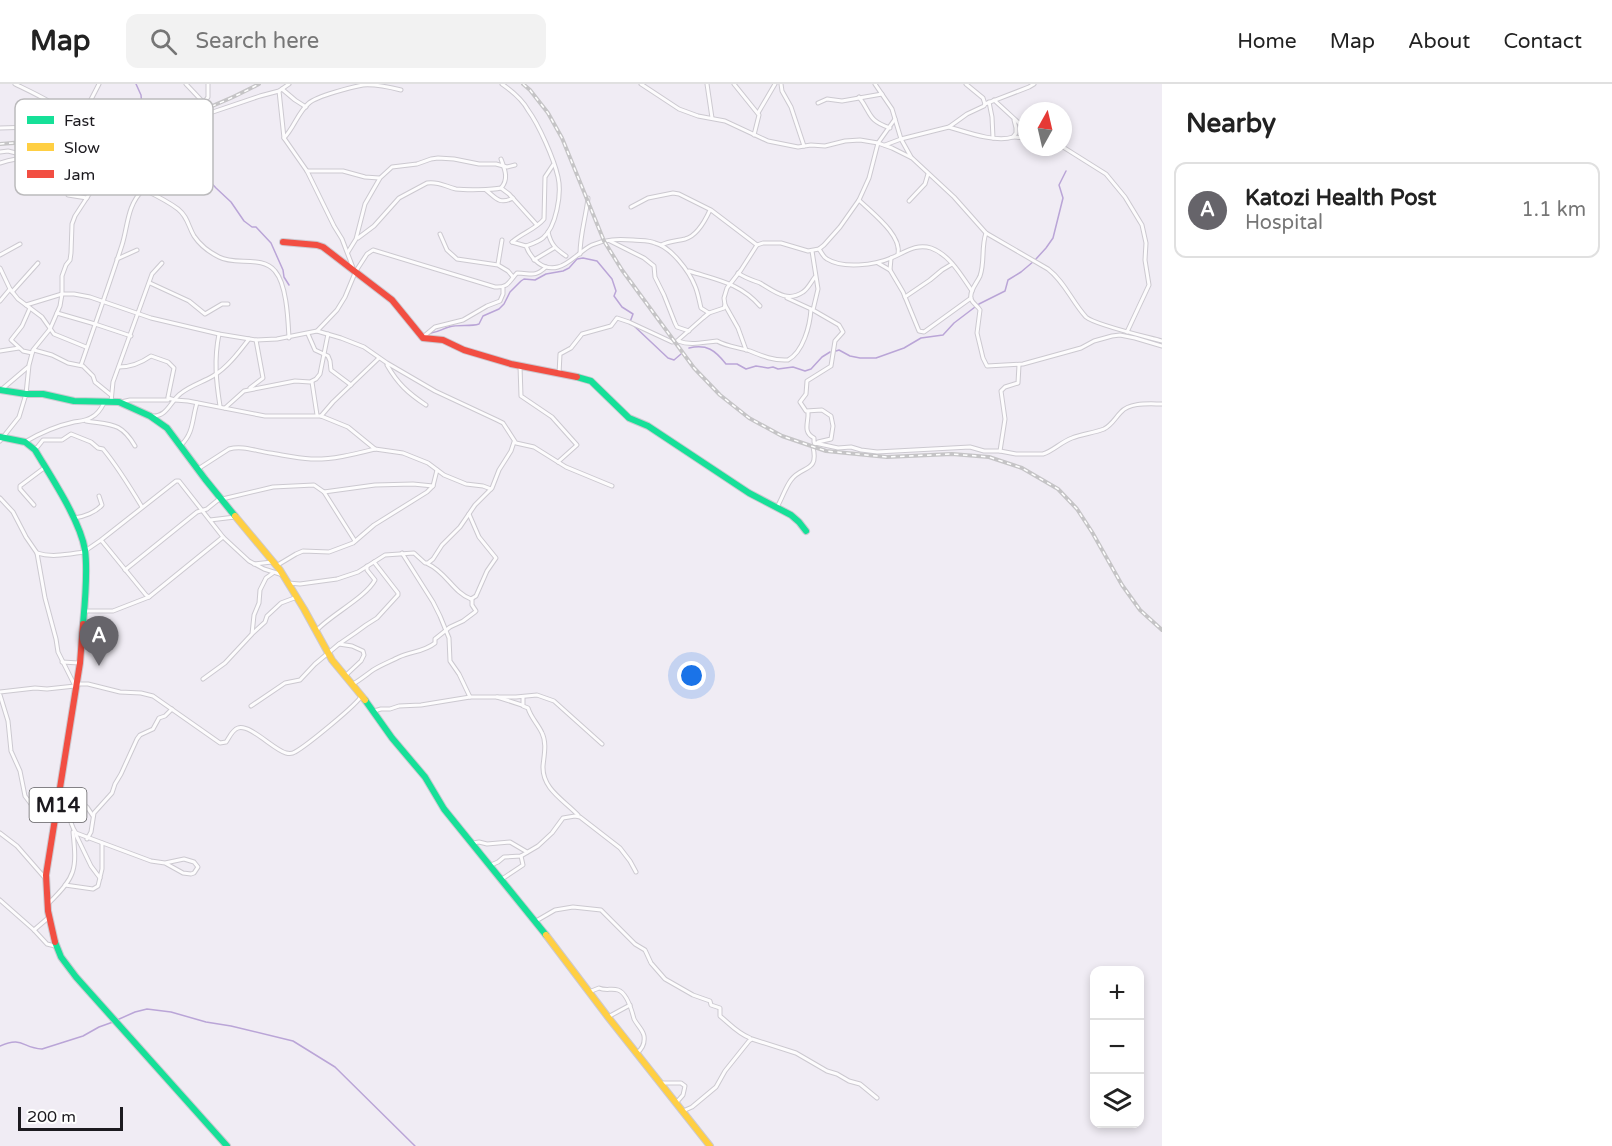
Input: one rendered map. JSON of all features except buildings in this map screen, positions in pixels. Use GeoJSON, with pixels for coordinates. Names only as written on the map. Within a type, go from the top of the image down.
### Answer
{"type":"FeatureCollection","features":[{"type":"Feature","properties":{"kind":"street"},"geometry":{"type":"LineString","coordinates":[[15,84],[46,99]]}},
{"type":"Feature","properties":{"kind":"street"},"geometry":{"type":"LineString","coordinates":[[91,99],[99,84]]}},
{"type":"Feature","properties":{"kind":"street"},"geometry":{"type":"LineString","coordinates":[[186,84],[200,99]]}},
{"type":"Feature","properties":{"kind":"street"},"geometry":{"type":"LineString","coordinates":[[207,99],[208,84]]}},
{"type":"Feature","properties":{"kind":"street"},"geometry":{"type":"LineString","coordinates":[[213,112],[281,90],[289,84]]}},
{"type":"Feature","properties":{"kind":"street"},"geometry":{"type":"LineString","coordinates":[[502,84],[528,110],[544,141],[553,164],[558,177],[560,189],[558,204],[548,232],[537,242],[526,246],[512,242],[543,221],[546,214],[545,177],[553,164]]}},
{"type":"Feature","properties":{"kind":"street"},"geometry":{"type":"LineString","coordinates":[[641,84],[679,109],[725,122],[768,141],[794,146],[825,146],[855,140],[878,142],[885,145],[912,159],[954,197],[986,233],[1057,276],[1088,318],[1162,341]]}},
{"type":"Feature","properties":{"kind":"street"},"geometry":{"type":"LineString","coordinates":[[707,84],[712,118]]}},
{"type":"Feature","properties":{"kind":"street"},"geometry":{"type":"LineString","coordinates":[[734,84],[758,113],[759,119],[753,136]]}},
{"type":"Feature","properties":{"kind":"street"},"geometry":{"type":"LineString","coordinates":[[758,113],[775,84]]}},
{"type":"Feature","properties":{"kind":"street"},"geometry":{"type":"LineString","coordinates":[[781,84],[804,146]]}},
{"type":"Feature","properties":{"kind":"street"},"geometry":{"type":"LineString","coordinates":[[875,84],[892,109],[902,139],[912,159]]}},
{"type":"Feature","properties":{"kind":"street"},"geometry":{"type":"LineString","coordinates":[[966,84],[987,103],[992,117],[993,138]]}},
{"type":"Feature","properties":{"kind":"street"},"geometry":{"type":"LineString","coordinates":[[885,145],[949,127],[987,103],[1034,84]]}},
{"type":"Feature","properties":{"kind":"street"},"geometry":{"type":"LineString","coordinates":[[284,138],[311,102],[333,93],[365,85],[400,90]]}},
{"type":"Feature","properties":{"kind":"street"},"geometry":{"type":"LineString","coordinates":[[281,90],[306,107]]}},
{"type":"Feature","properties":{"kind":"street"},"geometry":{"type":"LineString","coordinates":[[281,90],[284,138],[307,171],[348,252],[355,273]]}},
{"type":"Feature","properties":{"kind":"street"},"geometry":{"type":"LineString","coordinates":[[818,104],[827,99],[842,100],[882,94]]}},
{"type":"Feature","properties":{"kind":"street"},"geometry":{"type":"LineString","coordinates":[[860,97],[873,120],[890,128]]}},
{"type":"Feature","properties":{"kind":"street"},"geometry":{"type":"LineString","coordinates":[[994,100],[1018,123]]}},
{"type":"Feature","properties":{"kind":"street"},"geometry":{"type":"LineString","coordinates":[[746,350],[738,328],[725,305],[725,292],[729,283],[757,245],[781,243],[801,250],[819,249],[840,227],[860,200],[878,142],[895,119]]}},
{"type":"Feature","properties":{"kind":"street"},"geometry":{"type":"LineString","coordinates":[[1013,137],[1016,128],[1014,120]]}},
{"type":"Feature","properties":{"kind":"street"},"geometry":{"type":"LineString","coordinates":[[0,128],[15,127]]}},
{"type":"Feature","properties":{"kind":"street"},"geometry":{"type":"LineString","coordinates":[[949,127],[993,138],[1018,137]]}},
{"type":"Feature","properties":{"kind":"street"},"geometry":{"type":"LineString","coordinates":[[0,152],[15,153]]}},
{"type":"Feature","properties":{"kind":"street"},"geometry":{"type":"LineString","coordinates":[[1072,153],[1106,174],[1125,197],[1142,225],[1146,243],[1145,260],[1149,285],[1127,332]]}},
{"type":"Feature","properties":{"kind":"street"},"geometry":{"type":"LineString","coordinates":[[348,252],[356,239],[365,204],[380,178],[392,167],[417,164],[438,158],[510,167],[515,165]]}},
{"type":"Feature","properties":{"kind":"street"},"geometry":{"type":"LineString","coordinates":[[0,163],[15,159]]}},
{"type":"Feature","properties":{"kind":"street"},"geometry":{"type":"LineString","coordinates":[[501,159],[506,181],[501,188]]}},
{"type":"Feature","properties":{"kind":"street"},"geometry":{"type":"LineString","coordinates":[[307,171],[343,171],[365,177],[380,178]]}},
{"type":"Feature","properties":{"kind":"street"},"geometry":{"type":"LineString","coordinates":[[909,201],[921,188],[928,174]]}},
{"type":"Feature","properties":{"kind":"street"},"geometry":{"type":"LineString","coordinates":[[356,239],[374,226],[399,198],[427,183],[445,184],[455,189],[501,188],[538,226]]}},
{"type":"Feature","properties":{"kind":"street"},"geometry":{"type":"LineString","coordinates":[[485,189],[502,201],[513,198]]}},
{"type":"Feature","properties":{"kind":"street"},"geometry":{"type":"LineString","coordinates":[[631,207],[648,198],[679,194],[711,210],[757,245]]}},
{"type":"Feature","properties":{"kind":"street"},"geometry":{"type":"LineString","coordinates":[[68,195],[87,198]]}},
{"type":"Feature","properties":{"kind":"street"},"geometry":{"type":"LineString","coordinates":[[2,438],[19,417],[26,394],[33,351],[50,329],[60,306],[62,276],[70,260],[72,224],[88,195]]}},
{"type":"Feature","properties":{"kind":"street"},"geometry":{"type":"LineString","coordinates":[[81,365],[123,241],[130,213],[139,195]]}},
{"type":"Feature","properties":{"kind":"street"},"geometry":{"type":"LineString","coordinates":[[153,195],[183,213],[195,237],[211,253],[227,260],[252,262],[273,268],[284,292],[289,338]]}},
{"type":"Feature","properties":{"kind":"street"},"geometry":{"type":"LineString","coordinates":[[580,254],[581,230],[588,198]]}},
{"type":"Feature","properties":{"kind":"street"},"geometry":{"type":"LineString","coordinates":[[860,200],[894,236],[899,247],[898,254]]}},
{"type":"Feature","properties":{"kind":"street"},"geometry":{"type":"LineString","coordinates":[[661,245],[672,240],[688,238],[702,224],[711,210]]}},
{"type":"Feature","properties":{"kind":"street"},"geometry":{"type":"LineString","coordinates":[[543,221],[552,224]]}},
{"type":"Feature","properties":{"kind":"street"},"geometry":{"type":"LineString","coordinates":[[548,232],[550,243],[566,256]]}},
{"type":"Feature","properties":{"kind":"street"},"geometry":{"type":"LineString","coordinates":[[986,233],[982,248],[982,269],[971,298],[980,307],[977,333],[985,364],[989,366],[1019,365],[1120,335],[1162,346]]}},
{"type":"Feature","properties":{"kind":"street"},"geometry":{"type":"LineString","coordinates":[[440,234],[447,250],[457,260],[498,265],[513,277]]}},
{"type":"Feature","properties":{"kind":"street"},"geometry":{"type":"LineString","coordinates":[[498,265],[502,240]]}},
{"type":"Feature","properties":{"kind":"street"},"geometry":{"type":"LineString","coordinates":[[609,240],[644,258],[654,266],[655,277],[677,327],[689,331]]}},
{"type":"Feature","properties":{"kind":"street"},"geometry":{"type":"LineString","coordinates":[[526,246],[534,260],[546,267],[558,267],[591,246],[609,240],[650,242],[661,245],[688,270],[696,287],[701,308],[710,313]]}},
{"type":"Feature","properties":{"kind":"street"},"geometry":{"type":"LineString","coordinates":[[283,242],[322,247],[392,300],[423,338],[442,340],[472,353],[520,366],[591,381],[629,418],[648,426],[738,486],[799,521],[806,531]]}},
{"type":"Feature","properties":{"kind":"street"},"geometry":{"type":"LineString","coordinates":[[0,255],[20,244]]}},
{"type":"Feature","properties":{"kind":"street"},"geometry":{"type":"LineString","coordinates":[[819,249],[825,258],[848,265],[876,262],[924,246],[947,258],[972,291]]}},
{"type":"Feature","properties":{"kind":"street"},"geometry":{"type":"LineString","coordinates":[[534,260],[554,248]]}},
{"type":"Feature","properties":{"kind":"street"},"geometry":{"type":"LineString","coordinates":[[117,259],[138,250]]}},
{"type":"Feature","properties":{"kind":"street"},"geometry":{"type":"LineString","coordinates":[[317,332],[340,305],[355,273],[370,251],[375,250],[440,272],[502,288],[517,273],[535,275],[546,267]]}},
{"type":"Feature","properties":{"kind":"street"},"geometry":{"type":"LineString","coordinates":[[560,374],[560,354],[571,348],[582,334],[611,326],[617,318],[672,342],[693,344],[717,340],[731,347],[775,360],[788,360],[800,346],[807,331],[818,291],[812,251]]}},
{"type":"Feature","properties":{"kind":"street"},"geometry":{"type":"LineString","coordinates":[[890,270],[891,258]]}},
{"type":"Feature","properties":{"kind":"street"},"geometry":{"type":"LineString","coordinates":[[876,262],[890,270],[899,284],[919,331],[922,332],[929,328],[971,298]]}},
{"type":"Feature","properties":{"kind":"street"},"geometry":{"type":"LineString","coordinates":[[0,301],[38,263]]}},
{"type":"Feature","properties":{"kind":"street"},"geometry":{"type":"LineString","coordinates":[[84,421],[97,413],[109,400],[152,274],[162,263]]}},
{"type":"Feature","properties":{"kind":"street"},"geometry":{"type":"LineString","coordinates":[[905,297],[952,264]]}},
{"type":"Feature","properties":{"kind":"street"},"geometry":{"type":"LineString","coordinates":[[0,268],[11,290],[42,317],[54,334],[87,347]]}},
{"type":"Feature","properties":{"kind":"street"},"geometry":{"type":"LineString","coordinates":[[688,270],[729,283],[760,306]]}},
{"type":"Feature","properties":{"kind":"street"},"geometry":{"type":"LineString","coordinates":[[738,273],[839,325],[843,332],[835,341],[831,366],[807,381],[806,394],[800,402],[808,412],[822,410],[831,416],[833,426],[831,439],[815,444]]}},
{"type":"Feature","properties":{"kind":"street"},"geometry":{"type":"LineString","coordinates":[[786,297],[802,293],[816,277]]}},
{"type":"Feature","properties":{"kind":"street"},"geometry":{"type":"LineString","coordinates":[[150,283],[189,301],[205,314],[222,304],[228,304]]}},
{"type":"Feature","properties":{"kind":"street"},"geometry":{"type":"LineString","coordinates":[[423,338],[435,327],[463,320],[500,301],[503,294],[502,288]]}},
{"type":"Feature","properties":{"kind":"street"},"geometry":{"type":"LineString","coordinates":[[26,305],[62,294],[74,294],[90,297],[138,315],[249,339],[289,338],[317,332],[328,334],[364,347],[435,391],[503,423],[514,441],[534,447],[566,468],[612,486]]}},
{"type":"Feature","properties":{"kind":"street"},"geometry":{"type":"LineString","coordinates":[[677,341],[710,313],[721,310],[725,305]]}},
{"type":"Feature","properties":{"kind":"street"},"geometry":{"type":"LineString","coordinates":[[30,308],[22,326],[11,339],[23,351],[52,354],[68,363],[86,368],[109,400]]}},
{"type":"Feature","properties":{"kind":"street"},"geometry":{"type":"LineString","coordinates":[[57,313],[131,336]]}},
{"type":"Feature","properties":{"kind":"street"},"geometry":{"type":"LineString","coordinates":[[219,334],[215,375],[220,406]]}},
{"type":"Feature","properties":{"kind":"street"},"geometry":{"type":"LineString","coordinates":[[308,334],[313,347],[329,358],[331,370],[351,385]]}},
{"type":"Feature","properties":{"kind":"street"},"geometry":{"type":"LineString","coordinates":[[249,389],[300,380],[312,381],[320,374],[328,334]]}},
{"type":"Feature","properties":{"kind":"street"},"geometry":{"type":"LineString","coordinates":[[150,416],[161,415],[183,392],[224,368],[249,339]]}},
{"type":"Feature","properties":{"kind":"street"},"geometry":{"type":"LineString","coordinates":[[225,408],[241,393],[263,379],[256,340]]}},
{"type":"Feature","properties":{"kind":"street"},"geometry":{"type":"LineString","coordinates":[[0,351],[19,348]]}},
{"type":"Feature","properties":{"kind":"street"},"geometry":{"type":"LineString","coordinates":[[119,367],[140,363],[151,356],[171,364],[174,372],[168,398]]}},
{"type":"Feature","properties":{"kind":"street"},"geometry":{"type":"LineString","coordinates":[[319,416],[379,358]]}},
{"type":"Feature","properties":{"kind":"street"},"geometry":{"type":"LineString","coordinates":[[387,363],[398,383],[426,405]]}},
{"type":"Feature","properties":{"kind":"street"},"geometry":{"type":"LineString","coordinates":[[0,391],[29,365]]}},
{"type":"Feature","properties":{"kind":"street"},"geometry":{"type":"LineString","coordinates":[[1000,451],[1005,419],[1002,391],[1005,387],[1018,383],[1019,365]]}},
{"type":"Feature","properties":{"kind":"street"},"geometry":{"type":"LineString","coordinates":[[520,366],[521,396],[552,417],[577,445],[558,462]]}},
{"type":"Feature","properties":{"kind":"street"},"geometry":{"type":"LineString","coordinates":[[312,381],[319,416]]}},
{"type":"Feature","properties":{"kind":"street"},"geometry":{"type":"LineString","coordinates":[[0,391],[43,394],[61,399],[119,402],[150,416],[167,428],[274,567],[283,575],[328,654],[425,777],[444,809],[536,921],[710,1146]]}},
{"type":"Feature","properties":{"kind":"street"},"geometry":{"type":"LineString","coordinates":[[119,402],[168,398],[265,416],[319,416],[348,427],[375,449]]}},
{"type":"Feature","properties":{"kind":"street"},"geometry":{"type":"LineString","coordinates":[[181,445],[189,437],[192,429],[197,402]]}},
{"type":"Feature","properties":{"kind":"street"},"geometry":{"type":"LineString","coordinates":[[815,444],[877,452],[964,447],[1016,454],[1046,454],[1072,437],[1104,429],[1113,423],[1127,407],[1162,404]]}},
{"type":"Feature","properties":{"kind":"street"},"geometry":{"type":"LineString","coordinates":[[777,507],[793,477],[805,470],[814,460],[814,439],[806,430],[808,412]]}},
{"type":"Feature","properties":{"kind":"street"},"geometry":{"type":"LineString","coordinates":[[24,442],[42,432],[73,422],[84,421],[104,422],[114,426],[128,434],[135,446]]}},
{"type":"Feature","properties":{"kind":"street"},"geometry":{"type":"LineString","coordinates":[[35,450],[43,440],[62,440],[71,434],[91,442],[102,449],[117,468],[142,507]]}},
{"type":"Feature","properties":{"kind":"street","name":"M14"},"geometry":{"type":"LineString","coordinates":[[2,438],[24,442],[35,450],[74,518],[82,538],[84,551],[84,611],[80,663],[62,789],[47,863],[49,916],[56,946],[63,960],[84,986],[227,1146]]}},
{"type":"Feature","properties":{"kind":"street"},"geometry":{"type":"LineString","coordinates":[[427,563],[455,534],[475,505],[491,489],[514,441]]}},
{"type":"Feature","properties":{"kind":"street"},"geometry":{"type":"LineString","coordinates":[[198,469],[234,448],[317,459],[375,449],[403,453],[428,463],[444,475],[460,482],[491,489]]}},
{"type":"Feature","properties":{"kind":"street"},"geometry":{"type":"LineString","coordinates":[[34,505],[20,486],[45,467]]}},
{"type":"Feature","properties":{"kind":"street"},"geometry":{"type":"LineString","coordinates":[[252,634],[260,590],[274,567],[299,552],[328,552],[355,541],[374,525],[414,501],[433,486],[437,470]]}},
{"type":"Feature","properties":{"kind":"street"},"geometry":{"type":"LineString","coordinates":[[37,553],[65,555],[84,551],[174,481],[178,481],[223,537],[243,556],[254,564],[274,567]]}},
{"type":"Feature","properties":{"kind":"street"},"geometry":{"type":"LineString","coordinates":[[324,492],[375,485],[433,486]]}},
{"type":"Feature","properties":{"kind":"street"},"geometry":{"type":"LineString","coordinates":[[125,570],[197,512],[207,509],[218,500],[273,487],[314,486],[324,492],[355,541]]}},
{"type":"Feature","properties":{"kind":"street"},"geometry":{"type":"LineString","coordinates":[[74,518],[100,508],[102,505],[99,496]]}},
{"type":"Feature","properties":{"kind":"street"},"geometry":{"type":"LineString","coordinates":[[0,498],[13,512],[37,553],[58,652],[77,685]]}},
{"type":"Feature","properties":{"kind":"street"},"geometry":{"type":"LineString","coordinates":[[353,684],[372,671],[400,657],[427,649],[450,627],[475,612],[472,599],[476,596],[487,571],[496,558],[479,537],[469,514]]}},
{"type":"Feature","properties":{"kind":"street"},"geometry":{"type":"LineString","coordinates":[[210,520],[235,517]]}},
{"type":"Feature","properties":{"kind":"street"},"geometry":{"type":"LineString","coordinates":[[84,611],[112,611],[149,597],[223,537]]}},
{"type":"Feature","properties":{"kind":"street"},"geometry":{"type":"LineString","coordinates":[[101,540],[149,597]]}},
{"type":"Feature","properties":{"kind":"street"},"geometry":{"type":"LineString","coordinates":[[402,553],[433,602],[449,641],[450,661],[470,697]]}},
{"type":"Feature","properties":{"kind":"street"},"geometry":{"type":"LineString","coordinates":[[288,583],[300,584],[337,579],[358,572],[385,555],[414,553],[423,562],[438,568],[458,591],[468,599],[472,599]]}},
{"type":"Feature","properties":{"kind":"street"},"geometry":{"type":"LineString","coordinates":[[251,706],[285,684],[300,680],[339,644],[377,618],[398,595],[374,561]]}},
{"type":"Feature","properties":{"kind":"street"},"geometry":{"type":"LineString","coordinates":[[254,564],[274,567]]}},
{"type":"Feature","properties":{"kind":"street"},"geometry":{"type":"LineString","coordinates":[[316,631],[373,584],[375,580],[367,570],[367,566]]}},
{"type":"Feature","properties":{"kind":"street"},"geometry":{"type":"LineString","coordinates":[[203,679],[225,663],[281,603],[297,597]]}},
{"type":"Feature","properties":{"kind":"street"},"geometry":{"type":"LineString","coordinates":[[339,644],[357,648],[363,651],[364,655],[361,661],[345,676]]}},
{"type":"Feature","properties":{"kind":"street"},"geometry":{"type":"LineString","coordinates":[[62,662],[80,663]]}},
{"type":"Feature","properties":{"kind":"street"},"geometry":{"type":"LineString","coordinates":[[56,813],[31,804],[25,796],[20,771],[11,751],[8,721],[0,694],[35,688],[88,684],[120,692],[148,694],[220,743],[226,742],[234,730],[240,728],[246,729],[290,754],[306,744],[360,700],[362,695]]}},
{"type":"Feature","properties":{"kind":"street"},"geometry":{"type":"LineString","coordinates":[[374,711],[470,697],[537,695],[554,700],[602,744]]}},
{"type":"Feature","properties":{"kind":"street"},"geometry":{"type":"LineString","coordinates":[[495,696],[528,708],[530,716],[544,735],[543,771],[550,790],[620,848],[636,872]]}},
{"type":"Feature","properties":{"kind":"street"},"geometry":{"type":"LineString","coordinates":[[522,705],[523,696]]}},
{"type":"Feature","properties":{"kind":"street"},"geometry":{"type":"LineString","coordinates":[[87,838],[91,832],[93,816],[112,793],[140,735],[153,729],[159,718],[172,709]]}},
{"type":"Feature","properties":{"kind":"street"},"geometry":{"type":"LineString","coordinates":[[62,789],[87,807],[93,816]]}},
{"type":"Feature","properties":{"kind":"street"},"geometry":{"type":"LineString","coordinates":[[62,789],[74,832],[91,866],[100,878]]}},
{"type":"Feature","properties":{"kind":"street"},"geometry":{"type":"LineString","coordinates":[[491,865],[504,857],[521,856],[548,837],[563,818],[579,816]]}},
{"type":"Feature","properties":{"kind":"street"},"geometry":{"type":"LineString","coordinates":[[74,832],[138,857],[165,863],[187,874],[194,873],[198,867],[194,862],[184,859],[165,863]]}},
{"type":"Feature","properties":{"kind":"street"},"geometry":{"type":"LineString","coordinates":[[48,905],[73,873],[75,867],[74,832]]}},
{"type":"Feature","properties":{"kind":"street"},"geometry":{"type":"LineString","coordinates":[[0,833],[17,846],[38,869],[46,882]]}},
{"type":"Feature","properties":{"kind":"street"},"geometry":{"type":"LineString","coordinates":[[473,843],[510,842],[528,852]]}},
{"type":"Feature","properties":{"kind":"street"},"geometry":{"type":"LineString","coordinates":[[65,885],[93,889],[98,886],[102,843]]}},
{"type":"Feature","properties":{"kind":"street"},"geometry":{"type":"LineString","coordinates":[[502,879],[523,865],[521,856]]}},
{"type":"Feature","properties":{"kind":"street"},"geometry":{"type":"LineString","coordinates":[[0,900],[48,945],[56,946]]}},
{"type":"Feature","properties":{"kind":"street"},"geometry":{"type":"LineString","coordinates":[[536,921],[555,910],[573,908],[600,910],[635,944],[644,949],[651,963],[665,980],[693,995],[710,1000],[711,1005],[720,1008],[720,1017],[726,1020],[730,1027],[750,1038]]}},
{"type":"Feature","properties":{"kind":"street"},"geometry":{"type":"LineString","coordinates":[[34,930],[49,916]]}},
{"type":"Feature","properties":{"kind":"street"},"geometry":{"type":"LineString","coordinates":[[590,992],[596,988],[621,991],[644,1035],[643,1047],[637,1053]]}},
{"type":"Feature","properties":{"kind":"street"},"geometry":{"type":"LineString","coordinates":[[608,1017],[630,1005]]}},
{"type":"Feature","properties":{"kind":"street"},"geometry":{"type":"LineString","coordinates":[[683,1111],[692,1107],[716,1087],[725,1071],[752,1039],[796,1053],[827,1071],[860,1084],[877,1098]]}},
{"type":"Feature","properties":{"kind":"street"},"geometry":{"type":"LineString","coordinates":[[661,1083],[681,1083],[685,1086],[683,1095],[676,1103]]}},
{"type":"Feature","properties":{"kind":"waterway"},"geometry":{"type":"LineString","coordinates":[[136,84],[141,99]]}},
{"type":"Feature","properties":{"kind":"waterway"},"geometry":{"type":"LineString","coordinates":[[1036,259],[1053,238],[1063,198],[1059,185],[1066,171]]}},
{"type":"Feature","properties":{"kind":"waterway"},"geometry":{"type":"LineString","coordinates":[[213,185],[231,202],[244,221],[256,227],[271,243],[289,285]]}},
{"type":"Feature","properties":{"kind":"waterway"},"geometry":{"type":"LineString","coordinates":[[431,333],[453,326],[479,324],[483,316],[499,309],[510,292],[524,279],[535,280],[546,274],[563,271],[577,259],[583,258],[597,261],[612,279],[616,291],[614,296],[622,307],[633,314],[630,322]]}},
{"type":"Feature","properties":{"kind":"waterway"},"geometry":{"type":"LineString","coordinates":[[836,351],[860,358],[876,358],[904,348],[921,338],[943,335],[954,323],[979,304],[1005,291],[1008,280],[1034,261]]}},
{"type":"Feature","properties":{"kind":"waterway"},"geometry":{"type":"LineString","coordinates":[[633,325],[668,358],[674,360],[681,354]]}},
{"type":"Feature","properties":{"kind":"waterway"},"geometry":{"type":"LineString","coordinates":[[689,348],[710,349],[726,364],[737,364],[746,369],[756,366],[778,369],[793,367],[805,371],[811,369],[830,352]]}},
{"type":"Feature","properties":{"kind":"waterway"},"geometry":{"type":"LineString","coordinates":[[117,1020],[147,1009],[171,1012],[293,1041],[335,1067],[415,1146]]}},
{"type":"Feature","properties":{"kind":"waterway"},"geometry":{"type":"LineString","coordinates":[[0,1046],[18,1042],[42,1049],[83,1036],[113,1022]]}},
{"type":"Feature","properties":{"kind":"railway"},"geometry":{"type":"LineString","coordinates":[[213,106],[259,84]]}},
{"type":"Feature","properties":{"kind":"railway"},"geometry":{"type":"LineString","coordinates":[[523,84],[548,113],[562,138],[604,241],[622,270],[694,368],[720,395],[749,418],[782,436],[826,451],[887,457],[952,454],[989,457],[1022,468],[1058,489],[1077,509],[1122,585],[1140,610],[1162,630]]}},
{"type":"Feature","properties":{"kind":"railway"},"geometry":{"type":"LineString","coordinates":[[0,144],[15,143]]}},
{"type":"Feature","properties":{"kind":"traffic: fast"},"geometry":{"type":"LineString","coordinates":[[577,377],[591,381],[629,418],[648,426],[749,493],[791,515],[806,531]]}},
{"type":"Feature","properties":{"kind":"traffic: fast"},"geometry":{"type":"LineString","coordinates":[[0,390],[43,394],[74,401],[119,402],[150,416],[167,428],[235,516]]}},
{"type":"Feature","properties":{"kind":"traffic: fast"},"geometry":{"type":"LineString","coordinates":[[0,437],[25,442],[35,450],[77,526],[86,559],[83,624]]}},
{"type":"Feature","properties":{"kind":"traffic: fast"},"geometry":{"type":"LineString","coordinates":[[365,700],[392,738],[425,777],[444,809],[546,935]]}},
{"type":"Feature","properties":{"kind":"traffic: fast"},"geometry":{"type":"LineString","coordinates":[[55,942],[61,957],[76,977],[227,1146]]}},
{"type":"Feature","properties":{"kind":"traffic: slow"},"geometry":{"type":"LineString","coordinates":[[235,516],[280,570],[332,660],[365,700]]}},
{"type":"Feature","properties":{"kind":"traffic: slow"},"geometry":{"type":"LineString","coordinates":[[546,935],[710,1146]]}},
{"type":"Feature","properties":{"kind":"traffic: jam"},"geometry":{"type":"LineString","coordinates":[[283,242],[323,247],[392,300],[423,338],[443,340],[464,350],[511,364],[577,377]]}},
{"type":"Feature","properties":{"kind":"traffic: jam"},"geometry":{"type":"LineString","coordinates":[[55,942],[48,911],[46,875],[80,663],[83,624]]}},
{"type":"Feature","properties":{"kind":"place","name":"Katozi Health Post"},"geometry":{"type":"Point","coordinates":[99,666]}}]}
